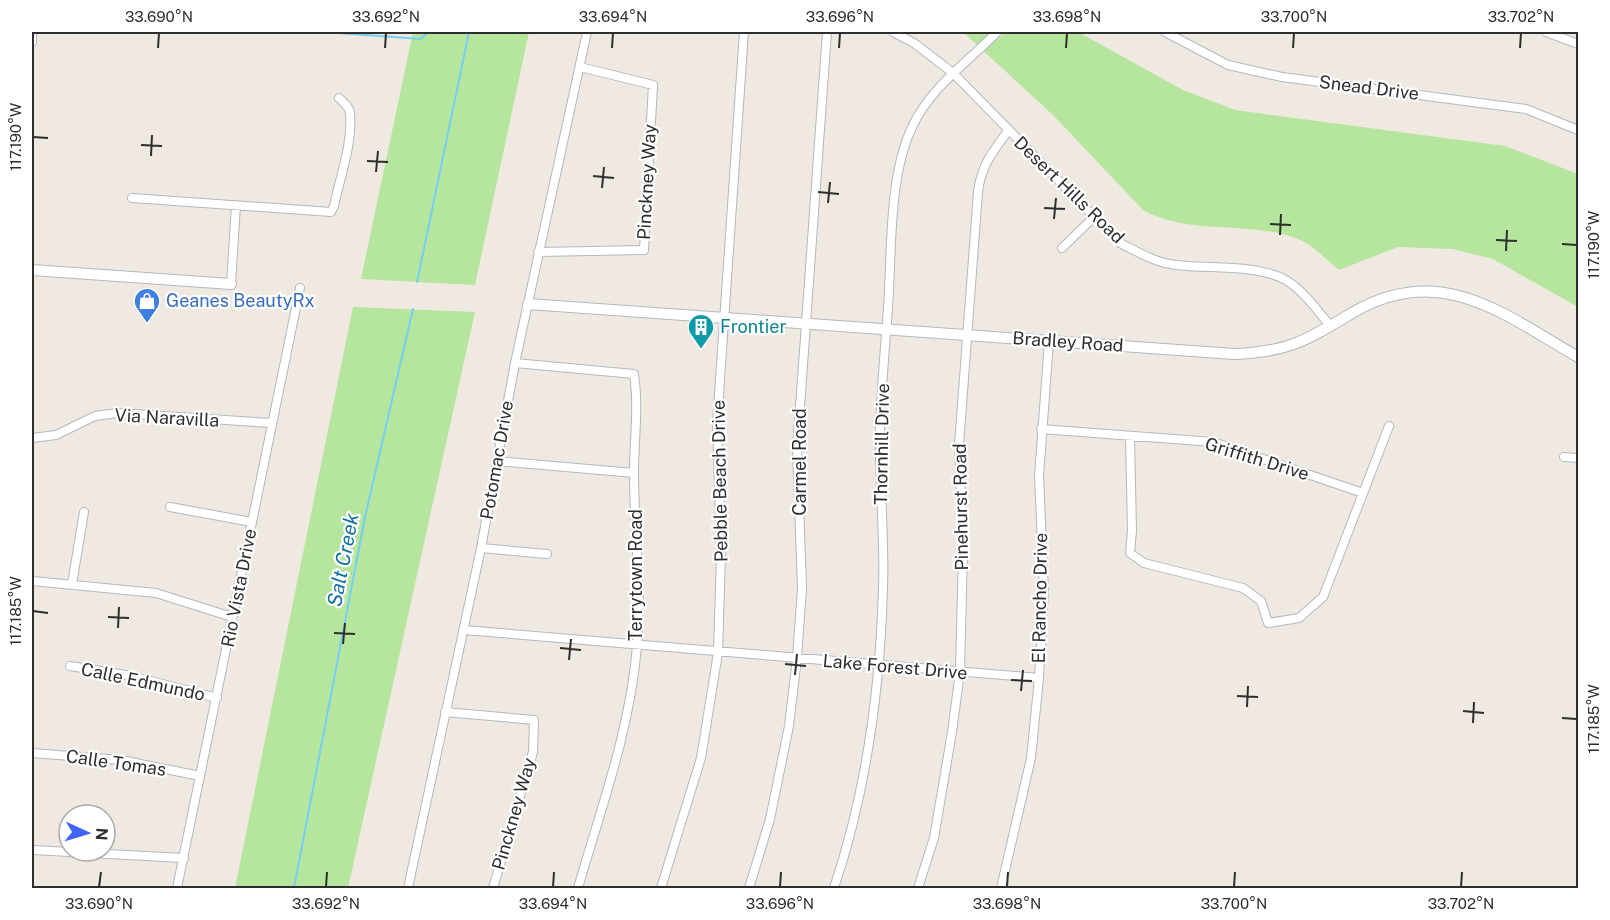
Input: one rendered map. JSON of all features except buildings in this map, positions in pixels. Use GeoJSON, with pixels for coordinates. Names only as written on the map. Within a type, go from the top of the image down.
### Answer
{"type":"FeatureCollection","features":[{"type":"Feature","properties":{"kind":"street"},"geometry":{"type":"LineString","coordinates":[[32,32],[32,42]]}},
{"type":"Feature","properties":{"kind":"street","name":"Potomac Drive"},"geometry":{"type":"LineString","coordinates":[[408,888],[481,548],[538,252],[587,32]]}},
{"type":"Feature","properties":{"kind":"street","name":"Pebble Beach Drive"},"geometry":{"type":"LineString","coordinates":[[661,888],[701,758],[718,652],[722,554],[717,423],[744,32]]}},
{"type":"Feature","properties":{"kind":"street","name":"Carmel Road"},"geometry":{"type":"LineString","coordinates":[[749,888],[770,819],[789,726],[797,658],[801,588],[797,448],[827,32]]}},
{"type":"Feature","properties":{"kind":"street","name":"Desert Hills Road"},"geometry":{"type":"LineString","coordinates":[[893,32],[914,43],[953,72],[1008,131],[1120,243],[1164,262],[1252,270],[1284,279],[1307,298],[1331,327]]}},
{"type":"Feature","properties":{"kind":"street","name":"Thornhill Drive"},"geometry":{"type":"LineString","coordinates":[[834,888],[866,762],[878,666],[883,587],[879,492],[880,428],[893,224],[903,152],[913,126],[925,105],[953,72],[998,32]]}},
{"type":"Feature","properties":{"kind":"street","name":"Snead Drive"},"geometry":{"type":"LineString","coordinates":[[1165,32],[1228,65],[1282,77],[1526,109],[1578,130]]}},
{"type":"Feature","properties":{"kind":"street"},"geometry":{"type":"LineString","coordinates":[[1546,32],[1578,44]]}},
{"type":"Feature","properties":{"kind":"street","name":"Pinckney Way"},"geometry":{"type":"LineString","coordinates":[[538,252],[644,250],[653,85],[580,67]]}},
{"type":"Feature","properties":{"kind":"street"},"geometry":{"type":"LineString","coordinates":[[132,198],[331,212],[346,151],[350,112],[347,105],[339,98]]}},
{"type":"Feature","properties":{"kind":"street","name":"Pinehurst Road"},"geometry":{"type":"LineString","coordinates":[[918,888],[934,838],[960,672],[963,550],[959,445],[980,175],[986,160],[1008,131]]}},
{"type":"Feature","properties":{"kind":"street"},"geometry":{"type":"LineString","coordinates":[[32,270],[231,284],[236,205]]}},
{"type":"Feature","properties":{"kind":"street"},"geometry":{"type":"LineString","coordinates":[[1062,248],[1093,218]]}},
{"type":"Feature","properties":{"kind":"street","name":"Rio Vista Drive"},"geometry":{"type":"LineString","coordinates":[[177,888],[300,288]]}},
{"type":"Feature","properties":{"kind":"street","name":"Bradley Road"},"geometry":{"type":"LineString","coordinates":[[528,304],[725,316],[1234,354],[1259,353],[1293,345],[1331,327],[1378,300],[1434,291],[1460,294],[1485,303],[1578,357]]}},
{"type":"Feature","properties":{"kind":"street","name":"El Rancho Drive"},"geometry":{"type":"LineString","coordinates":[[1001,888],[1031,758],[1039,678],[1044,591],[1039,476],[1049,341]]}},
{"type":"Feature","properties":{"kind":"street","name":"Terrytown Road"},"geometry":{"type":"LineString","coordinates":[[515,363],[634,374],[638,403],[634,473],[639,558],[637,645],[627,721],[611,784],[578,888]]}},
{"type":"Feature","properties":{"kind":"street","name":"Via Naravilla"},"geometry":{"type":"LineString","coordinates":[[32,438],[56,435],[95,416],[118,413],[271,423]]}},
{"type":"Feature","properties":{"kind":"street"},"geometry":{"type":"LineString","coordinates":[[1130,437],[1132,531],[1130,553],[1144,563],[1243,588],[1262,601],[1268,622],[1299,618],[1323,597],[1389,426]]}},
{"type":"Feature","properties":{"kind":"street","name":"Griffith Drive"},"geometry":{"type":"LineString","coordinates":[[1041,429],[1214,442],[1362,493]]}},
{"type":"Feature","properties":{"kind":"street"},"geometry":{"type":"LineString","coordinates":[[1564,457],[1578,458]]}},
{"type":"Feature","properties":{"kind":"street"},"geometry":{"type":"LineString","coordinates":[[496,461],[634,473]]}},
{"type":"Feature","properties":{"kind":"street"},"geometry":{"type":"LineString","coordinates":[[170,507],[252,522]]}},
{"type":"Feature","properties":{"kind":"street"},"geometry":{"type":"LineString","coordinates":[[72,584],[84,512]]}},
{"type":"Feature","properties":{"kind":"street"},"geometry":{"type":"LineString","coordinates":[[481,548],[547,554]]}},
{"type":"Feature","properties":{"kind":"street"},"geometry":{"type":"LineString","coordinates":[[32,581],[156,593],[232,617]]}},
{"type":"Feature","properties":{"kind":"street","name":"Lake Forest Drive"},"geometry":{"type":"LineString","coordinates":[[464,630],[1039,678]]}},
{"type":"Feature","properties":{"kind":"street","name":"Calle Edmundo"},"geometry":{"type":"LineString","coordinates":[[70,666],[131,676],[217,698]]}},
{"type":"Feature","properties":{"kind":"street","name":"Pinckney Way"},"geometry":{"type":"LineString","coordinates":[[445,712],[534,720],[533,752],[493,888]]}},
{"type":"Feature","properties":{"kind":"street","name":"Calle Tomas"},"geometry":{"type":"LineString","coordinates":[[32,753],[121,760],[200,776]]}},
{"type":"Feature","properties":{"kind":"street"},"geometry":{"type":"LineString","coordinates":[[32,850],[183,858]]}},
{"type":"Feature","properties":{"kind":"green space"},"geometry":{"type":"Polygon","coordinates":[[[413,32],[529,32],[475,285],[361,279],[413,32]]]}},
{"type":"Feature","properties":{"kind":"green space"},"geometry":{"type":"Polygon","coordinates":[[[963,32],[990,32],[998,39],[1006,32],[1078,32],[1183,90],[1235,110],[1505,146],[1578,174],[1578,307],[1493,259],[1453,249],[1398,247],[1339,270],[1304,242],[1279,233],[1180,223],[1143,210],[1053,115],[963,32]]]}},
{"type":"Feature","properties":{"kind":"green space"},"geometry":{"type":"Polygon","coordinates":[[[353,307],[475,312],[348,888],[235,888],[353,307]]]}},
{"type":"Feature","properties":{"kind":"waterway"},"geometry":{"type":"LineString","coordinates":[[324,32],[421,39],[428,32]]}},
{"type":"Feature","properties":{"kind":"waterway","name":"Salt Creek"},"geometry":{"type":"LineString","coordinates":[[417,282],[469,32]]}},
{"type":"Feature","properties":{"kind":"waterway","name":"Salt Creek"},"geometry":{"type":"LineString","coordinates":[[294,888],[365,517],[413,309]]}},
{"type":"Feature","properties":{"kind":"place","name":"Geanes BeautyRx"},"geometry":{"type":"Point","coordinates":[147,324]}},
{"type":"Feature","properties":{"kind":"place","name":"Frontier"},"geometry":{"type":"Point","coordinates":[701,350]}}]}
